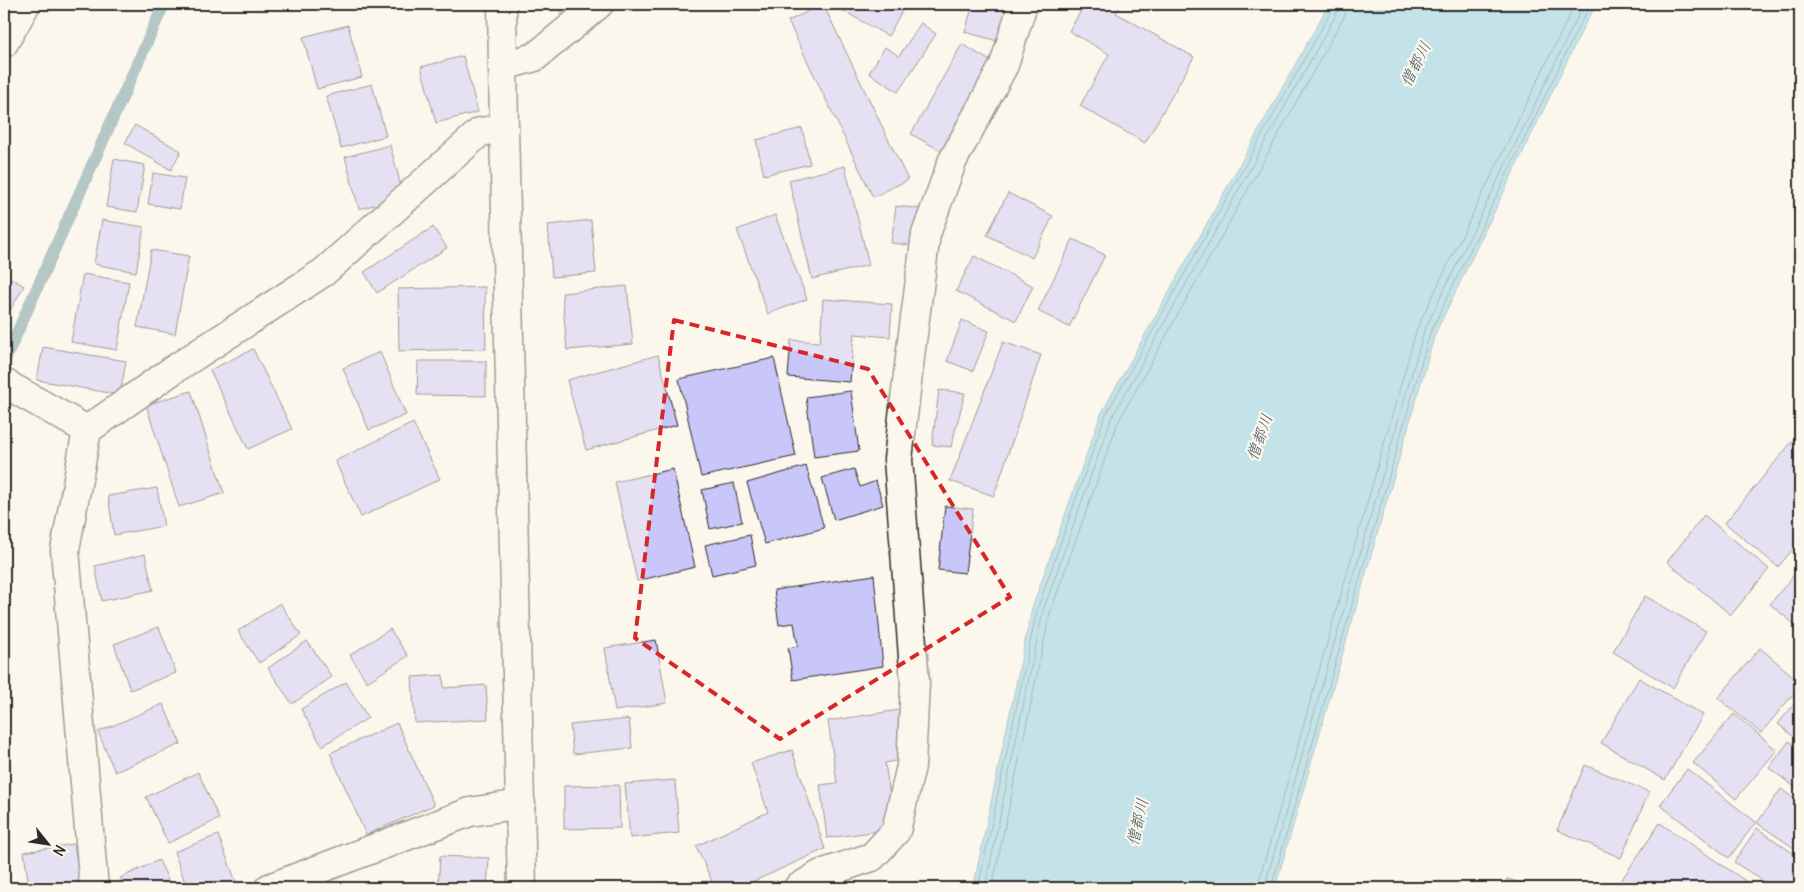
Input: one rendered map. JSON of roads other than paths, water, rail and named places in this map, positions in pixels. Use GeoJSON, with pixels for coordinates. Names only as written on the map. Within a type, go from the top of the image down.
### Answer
{"type":"FeatureCollection","features":[{"type":"Feature","properties":{"kind":"street"},"geometry":{"type":"LineString","coordinates":[[4,43],[26,4]]}},
{"type":"Feature","properties":{"kind":"street"},"geometry":{"type":"LineString","coordinates":[[502,4],[522,888]]}},
{"type":"Feature","properties":{"kind":"street"},"geometry":{"type":"LineString","coordinates":[[503,66],[535,57],[599,4]]}},
{"type":"Feature","properties":{"kind":"street"},"geometry":{"type":"LineString","coordinates":[[798,888],[821,874],[872,857],[896,831],[911,766],[915,683],[898,459],[926,234],[952,162],[1004,65],[1023,4]]}},
{"type":"Feature","properties":{"kind":"street"},"geometry":{"type":"LineString","coordinates":[[94,888],[65,550],[87,430],[173,370],[324,272],[480,132],[504,128]]}},
{"type":"Feature","properties":{"kind":"street"},"geometry":{"type":"LineString","coordinates":[[4,383],[87,430]]}},
{"type":"Feature","properties":{"kind":"street"},"geometry":{"type":"LineString","coordinates":[[269,888],[470,812],[521,804]]}},
{"type":"Feature","properties":{"kind":"water","name":"僧都川"},"geometry":{"type":"Polygon","coordinates":[[[1329,4],[1597,4],[1585,24],[1435,334],[1275,888],[973,888],[1032,608],[1101,414],[1329,4]]]}},
{"type":"Feature","properties":{"kind":"waterway"},"geometry":{"type":"LineString","coordinates":[[4,362],[164,4]]}}]}
